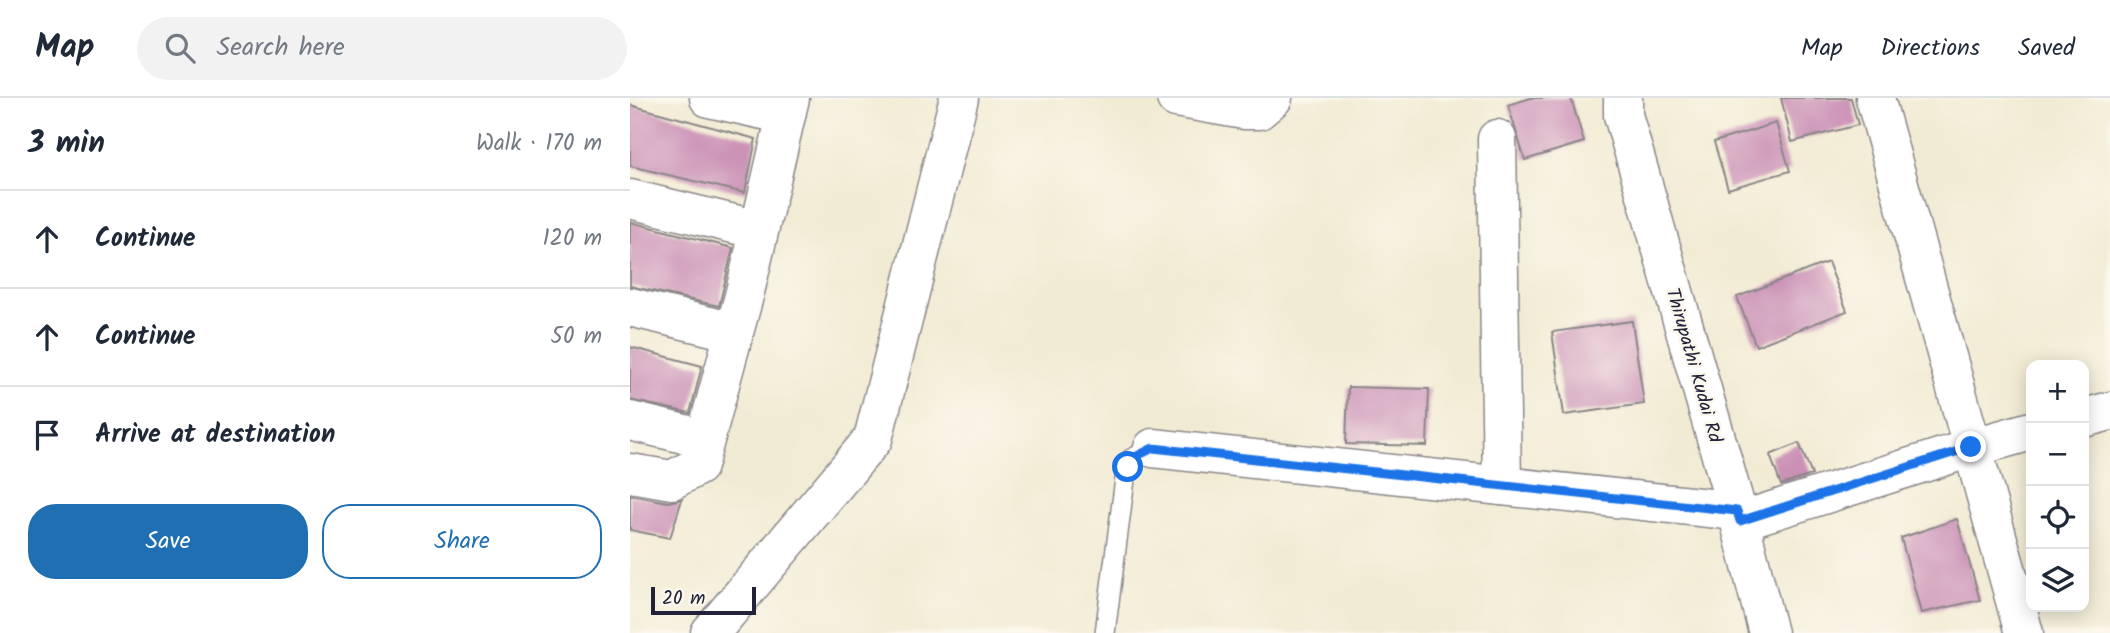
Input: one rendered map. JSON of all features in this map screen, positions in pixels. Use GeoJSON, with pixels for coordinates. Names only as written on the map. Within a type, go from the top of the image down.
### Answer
{"type":"FeatureCollection","features":[{"type":"Feature","properties":{"kind":"street"},"geometry":{"type":"LineString","coordinates":[[630,473],[672,480],[698,466],[734,332],[788,107],[709,98]]}},
{"type":"Feature","properties":{"kind":"street"},"geometry":{"type":"LineString","coordinates":[[710,633],[873,439],[959,98]]}},
{"type":"Feature","properties":{"kind":"street"},"geometry":{"type":"LineString","coordinates":[[1176,98],[1244,110],[1259,110],[1273,98]]}},
{"type":"Feature","properties":{"kind":"street","name":"Thirupathi Kudai Rd"},"geometry":{"type":"LineString","coordinates":[[1623,98],[1623,115],[1738,516],[1768,633]]}},
{"type":"Feature","properties":{"kind":"street"},"geometry":{"type":"LineString","coordinates":[[1875,98],[2024,633]]}},
{"type":"Feature","properties":{"kind":"street"},"geometry":{"type":"LineString","coordinates":[[1497,139],[1502,486]]}},
{"type":"Feature","properties":{"kind":"street"},"geometry":{"type":"LineString","coordinates":[[630,199],[759,230]]}},
{"type":"Feature","properties":{"kind":"street"},"geometry":{"type":"LineString","coordinates":[[630,307],[734,332]]}},
{"type":"Feature","properties":{"kind":"street"},"geometry":{"type":"LineString","coordinates":[[2089,417],[2110,411]]}},
{"type":"Feature","properties":{"kind":"street"},"geometry":{"type":"LineString","coordinates":[[630,421],[705,439]]}},
{"type":"Feature","properties":{"kind":"street"},"geometry":{"type":"LineString","coordinates":[[1153,448],[1502,486],[1738,516],[2026,432]]}},
{"type":"Feature","properties":{"kind":"lane"},"geometry":{"type":"LineString","coordinates":[[1105,633],[1128,467],[1131,459],[1153,448]]}},
{"type":"Feature","properties":{"kind":"building"},"geometry":{"type":"Polygon","coordinates":[[[1531,98],[1571,98],[1584,142],[1525,160],[1508,105],[1531,98]]]}},
{"type":"Feature","properties":{"kind":"building"},"geometry":{"type":"Polygon","coordinates":[[[1781,98],[1851,98],[1858,125],[1792,142],[1781,98]]]}},
{"type":"Feature","properties":{"kind":"building"},"geometry":{"type":"Polygon","coordinates":[[[630,105],[756,139],[745,193],[630,166],[630,105]]]}},
{"type":"Feature","properties":{"kind":"building"},"geometry":{"type":"Polygon","coordinates":[[[1776,123],[1790,171],[1728,189],[1714,142],[1776,123]]]}},
{"type":"Feature","properties":{"kind":"building"},"geometry":{"type":"Polygon","coordinates":[[[630,222],[733,248],[719,306],[630,286],[630,222]]]}},
{"type":"Feature","properties":{"kind":"building"},"geometry":{"type":"Polygon","coordinates":[[[1828,262],[1847,311],[1756,346],[1737,297],[1828,262]]]}},
{"type":"Feature","properties":{"kind":"building"},"geometry":{"type":"Polygon","coordinates":[[[1632,321],[1644,404],[1564,415],[1552,332],[1632,321]]]}},
{"type":"Feature","properties":{"kind":"building"},"geometry":{"type":"Polygon","coordinates":[[[630,347],[702,366],[690,413],[630,400],[630,347]]]}},
{"type":"Feature","properties":{"kind":"building"},"geometry":{"type":"Polygon","coordinates":[[[1348,387],[1429,389],[1427,446],[1346,444],[1348,387]]]}},
{"type":"Feature","properties":{"kind":"building"},"geometry":{"type":"Polygon","coordinates":[[[1799,443],[1812,475],[1781,485],[1770,455],[1799,443]]]}},
{"type":"Feature","properties":{"kind":"building"},"geometry":{"type":"Polygon","coordinates":[[[630,495],[668,502],[682,499],[670,538],[630,530],[630,495]]]}},
{"type":"Feature","properties":{"kind":"building"},"geometry":{"type":"Polygon","coordinates":[[[1957,519],[1980,600],[1921,613],[1901,538],[1957,519]]]}},
{"type":"Feature","properties":{"kind":"route"},"geometry":{"type":"LineString","coordinates":[[1128,467],[1131,459],[1153,448],[1737,511],[1740,521],[1971,447]]}}]}
